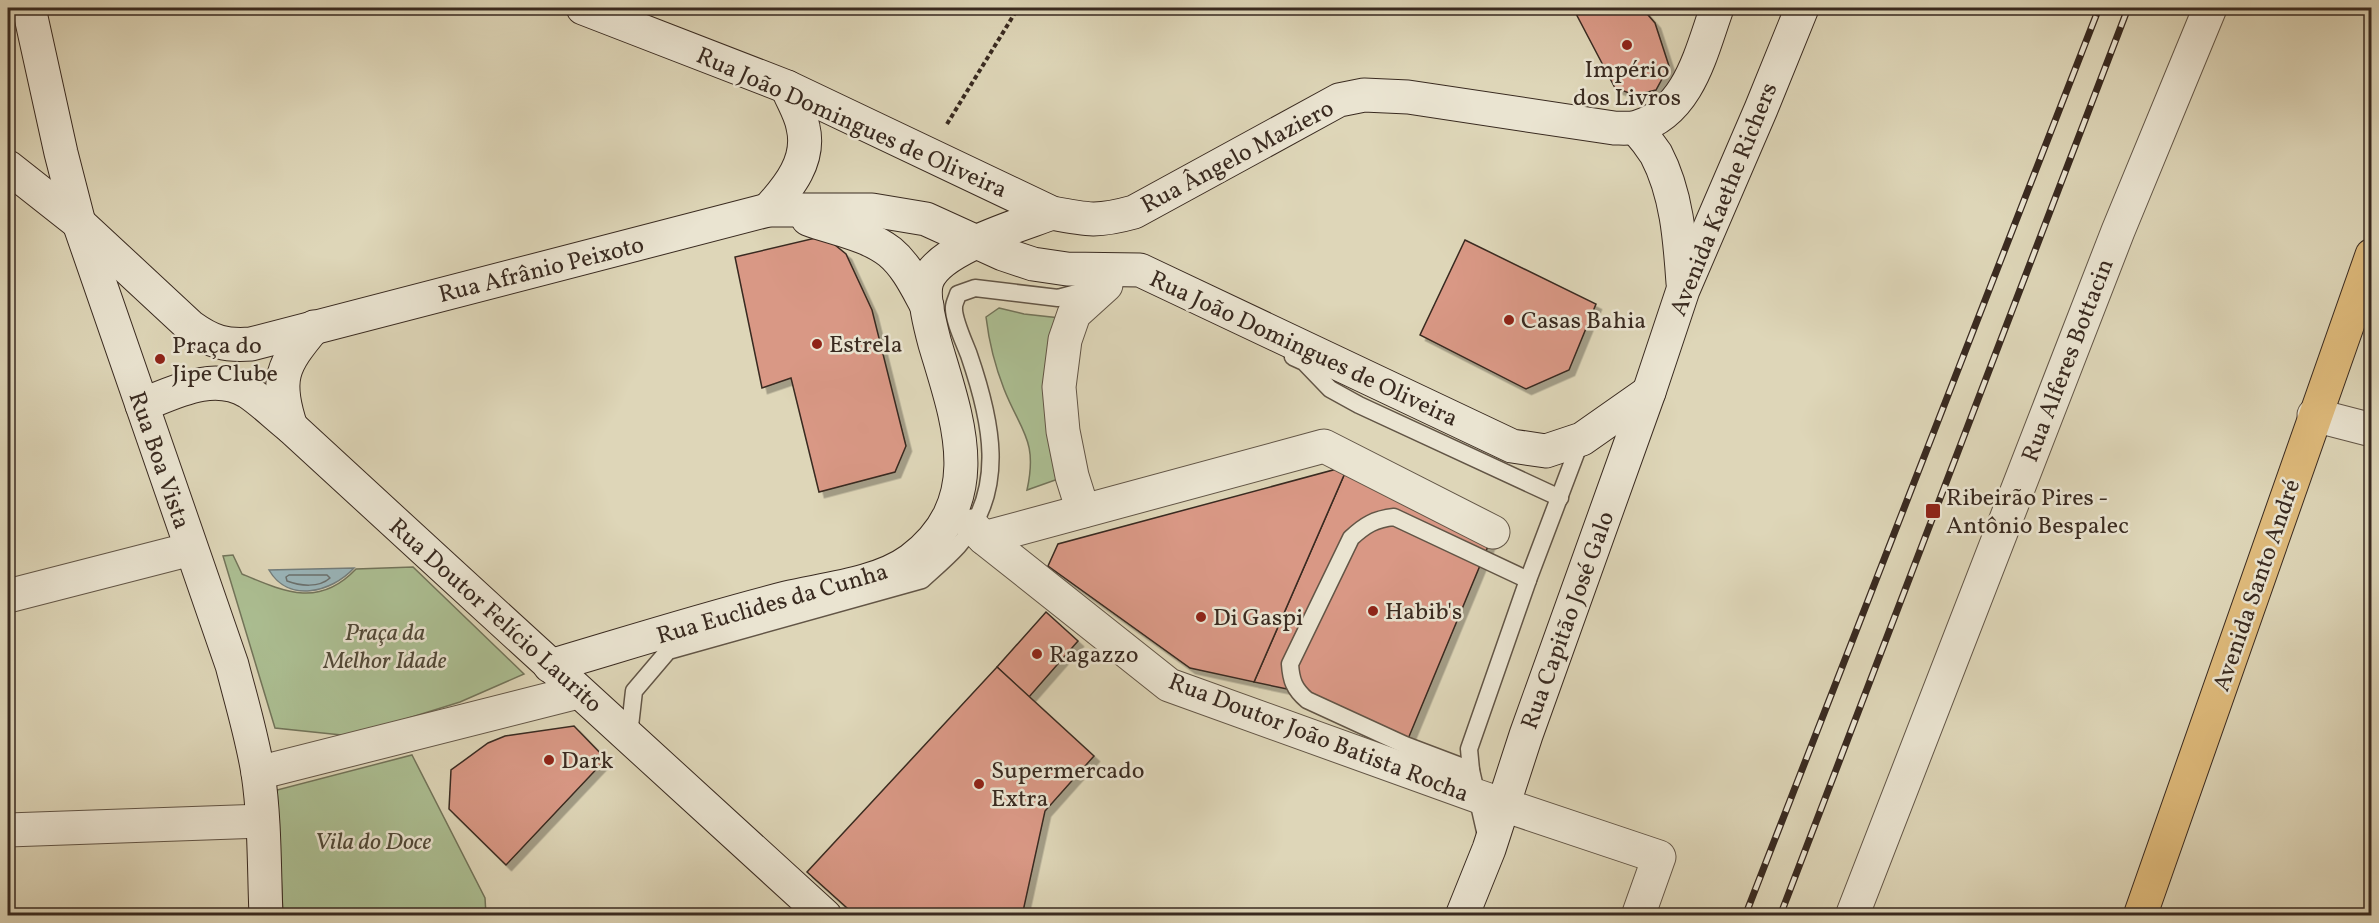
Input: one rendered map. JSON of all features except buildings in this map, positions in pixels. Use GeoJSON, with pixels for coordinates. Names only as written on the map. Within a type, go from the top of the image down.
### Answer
{"type":"FeatureCollection","features":[{"type":"Feature","properties":{"kind":"highway","name":"Avenida Santo André"},"geometry":{"type":"LineString","coordinates":[[2140,915],[2372,255]]}},
{"type":"Feature","properties":{"kind":"street","name":"Rua Boa Vista"},"geometry":{"type":"LineString","coordinates":[[29,8],[79,223],[232,665],[258,773],[266,915]]}},
{"type":"Feature","properties":{"kind":"street","name":"Rua João Domingues de Oliveira"},"geometry":{"type":"LineString","coordinates":[[583,8],[787,87],[1052,213]]}},
{"type":"Feature","properties":{"kind":"street"},"geometry":{"type":"LineString","coordinates":[[1683,290],[1675,210],[1667,179],[1655,153],[1636,128],[1668,108],[1691,80],[1717,8]]}},
{"type":"Feature","properties":{"kind":"street","name":"Avenida Kaethe Richers"},"geometry":{"type":"LineString","coordinates":[[1649,392],[1683,290],[1802,8]]}},
{"type":"Feature","properties":{"kind":"street","name":"Rua Alferes Bottacin"},"geometry":{"type":"LineString","coordinates":[[1852,915],[2118,231],[2210,8]]}},
{"type":"Feature","properties":{"kind":"street"},"geometry":{"type":"LineString","coordinates":[[787,87],[804,127],[804,154],[797,174],[778,210],[859,236],[891,253],[905,268],[927,306]]}},
{"type":"Feature","properties":{"kind":"street","name":"Rua Ângelo Maziero"},"geometry":{"type":"LineString","coordinates":[[1052,213],[1088,220],[1108,219],[1134,212],[1340,100],[1364,95],[1408,97],[1614,128],[1636,128]]}},
{"type":"Feature","properties":{"kind":"street"},"geometry":{"type":"LineString","coordinates":[[8,167],[79,223]]}},
{"type":"Feature","properties":{"kind":"street","name":"Rua Afrânio Peixoto"},"geometry":{"type":"LineString","coordinates":[[79,223],[191,327],[216,342],[232,346],[251,344],[778,210]]}},
{"type":"Feature","properties":{"kind":"street","name":"Rua João Domingues de Oliveira"},"geometry":{"type":"LineString","coordinates":[[778,210],[872,210],[926,219],[1003,254],[1033,264],[1067,269],[1140,270],[1512,447],[1546,452],[1582,439],[1649,392]]}},
{"type":"Feature","properties":{"kind":"street","name":"Rua Euclides da Cunha"},"geometry":{"type":"LineString","coordinates":[[550,666],[785,598],[855,583],[887,572],[910,560],[930,542],[949,516],[958,495],[963,470],[961,443],[950,395],[929,324],[927,282],[937,268],[964,247],[1052,213]]}},
{"type":"Feature","properties":{"kind":"street"},"geometry":{"type":"LineString","coordinates":[[1083,511],[1072,476],[1063,431],[1059,387],[1065,340],[1074,314],[1106,285]]}},
{"type":"Feature","properties":{"kind":"street"},"geometry":{"type":"LineString","coordinates":[[291,427],[284,405],[282,383],[287,362],[314,327]]}},
{"type":"Feature","properties":{"kind":"street","name":"Rua Doutor Felício Laurito"},"geometry":{"type":"LineString","coordinates":[[142,405],[208,382],[229,385],[246,391],[291,427],[578,692],[629,735],[825,915]]}},
{"type":"Feature","properties":{"kind":"street","name":"Rua Capitão José Galo"},"geometry":{"type":"LineString","coordinates":[[1462,915],[1489,849],[1484,790],[1649,392]]}},
{"type":"Feature","properties":{"kind":"street"},"geometry":{"type":"LineString","coordinates":[[2314,415],[2372,430]]}},
{"type":"Feature","properties":{"kind":"street"},"geometry":{"type":"LineString","coordinates":[[978,532],[1083,511],[1324,446],[1493,532]]}},
{"type":"Feature","properties":{"kind":"street","name":"Rua Doutor João Batista Rocha"},"geometry":{"type":"LineString","coordinates":[[978,532],[1169,685],[1484,790],[1659,858],[1638,915]]}},
{"type":"Feature","properties":{"kind":"street"},"geometry":{"type":"LineString","coordinates":[[8,596],[191,549]]}},
{"type":"Feature","properties":{"kind":"street"},"geometry":{"type":"LineString","coordinates":[[258,773],[578,692]]}},
{"type":"Feature","properties":{"kind":"street"},"geometry":{"type":"LineString","coordinates":[[8,830],[262,821]]}},
{"type":"Feature","properties":{"kind":"lane"},"geometry":{"type":"LineString","coordinates":[[629,735],[634,691],[668,651],[922,580],[960,544],[978,532],[989,486],[992,459],[989,427],[981,388],[954,308],[958,294],[975,288],[1058,298],[1124,280],[1304,362],[1330,389],[1349,400],[1560,498]]}},
{"type":"Feature","properties":{"kind":"lane"},"geometry":{"type":"LineString","coordinates":[[1484,790],[1469,748],[1528,580],[1582,439]]}},
{"type":"Feature","properties":{"kind":"lane"},"geometry":{"type":"LineString","coordinates":[[1484,790],[1405,745],[1307,700],[1297,692],[1290,664],[1351,538],[1364,526],[1378,519],[1394,517],[1528,580]]}},
{"type":"Feature","properties":{"kind":"path"},"geometry":{"type":"LineString","coordinates":[[946,124],[1018,8]]}},
{"type":"Feature","properties":{"kind":"green space"},"geometry":{"type":"Polygon","coordinates":[[[999,308],[1024,314],[1060,318],[1061,478],[1027,490],[1030,473],[1029,447],[1001,380],[987,326],[986,317],[999,308]]]}},
{"type":"Feature","properties":{"kind":"green space","name":"Praça da Melhor Idade"},"geometry":{"type":"Polygon","coordinates":[[[233,555],[242,574],[287,591],[301,593],[329,589],[356,569],[413,567],[524,674],[460,702],[351,736],[275,728],[223,556],[233,555]]]}},
{"type":"Feature","properties":{"kind":"green space","name":"Vila do Doce"},"geometry":{"type":"Polygon","coordinates":[[[412,755],[485,898],[486,915],[283,915],[277,790],[412,755]]]}},
{"type":"Feature","properties":{"kind":"water"},"geometry":{"type":"Polygon","coordinates":[[[354,568],[334,584],[310,591],[287,587],[269,570],[354,568]]]}},
{"type":"Feature","properties":{"kind":"railway"},"geometry":{"type":"LineString","coordinates":[[1745,916],[2099,8]]}},
{"type":"Feature","properties":{"kind":"railway"},"geometry":{"type":"LineString","coordinates":[[1780,916],[2128,8]]}},
{"type":"Feature","properties":{"kind":"place","name":"Império dos Livros"},"geometry":{"type":"Point","coordinates":[1627,45]}},
{"type":"Feature","properties":{"kind":"place","name":"Casas Bahia"},"geometry":{"type":"Point","coordinates":[1509,320]}},
{"type":"Feature","properties":{"kind":"place","name":"Estrela"},"geometry":{"type":"Point","coordinates":[817,344]}},
{"type":"Feature","properties":{"kind":"place","name":"Praça do Jipe Clube"},"geometry":{"type":"Point","coordinates":[160,359]}},
{"type":"Feature","properties":{"kind":"place","name":"Ribeirão Pires - Antônio Bespalec"},"geometry":{"type":"Point","coordinates":[1933,511]}},
{"type":"Feature","properties":{"kind":"place","name":"Habib's"},"geometry":{"type":"Point","coordinates":[1373,611]}},
{"type":"Feature","properties":{"kind":"place","name":"Di Gaspi"},"geometry":{"type":"Point","coordinates":[1201,617]}},
{"type":"Feature","properties":{"kind":"place","name":"Ragazzo"},"geometry":{"type":"Point","coordinates":[1037,654]}},
{"type":"Feature","properties":{"kind":"place","name":"Dark"},"geometry":{"type":"Point","coordinates":[549,760]}},
{"type":"Feature","properties":{"kind":"place","name":"Supermercado Extra"},"geometry":{"type":"Point","coordinates":[979,784]}}]}
